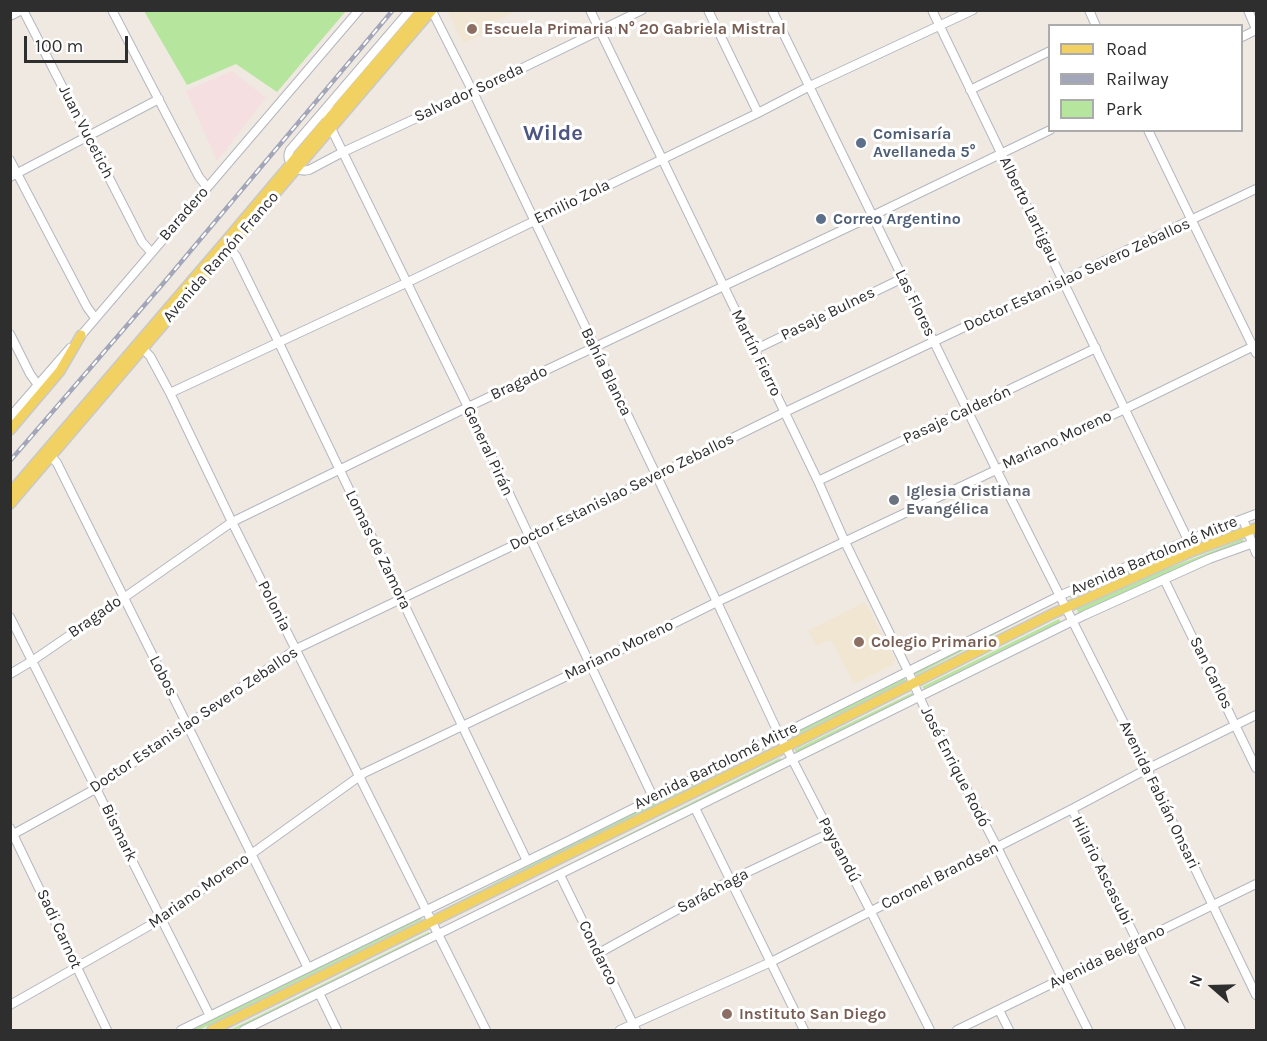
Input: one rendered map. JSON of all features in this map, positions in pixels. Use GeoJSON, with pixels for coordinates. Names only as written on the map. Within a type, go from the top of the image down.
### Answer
{"type":"FeatureCollection","features":[{"type":"Feature","properties":{"kind":"main road","name":"Avenida Ramón Franco"},"geometry":{"type":"LineString","coordinates":[[330,124],[422,10]]}},
{"type":"Feature","properties":{"kind":"main road","name":"Avenida Ramón Franco"},"geometry":{"type":"LineString","coordinates":[[10,504],[48,454],[293,166],[432,11]]}},
{"type":"Feature","properties":{"kind":"main road"},"geometry":{"type":"LineString","coordinates":[[10,430],[60,371],[81,335]]}},
{"type":"Feature","properties":{"kind":"main road","name":"Avenida Ramón Franco"},"geometry":{"type":"LineString","coordinates":[[10,493],[48,454]]}},
{"type":"Feature","properties":{"kind":"main road","name":"Avenida Bartolomé Mitre"},"geometry":{"type":"LineString","coordinates":[[212,1030],[1066,608],[1193,552],[1252,530]]}},
{"type":"Feature","properties":{"kind":"street"},"geometry":{"type":"LineString","coordinates":[[10,16],[22,10]]}},
{"type":"Feature","properties":{"kind":"street","name":"Juan Vucetich"},"geometry":{"type":"LineString","coordinates":[[22,10],[142,242],[151,252]]}},
{"type":"Feature","properties":{"kind":"street"},"geometry":{"type":"LineString","coordinates":[[112,10],[199,177],[207,187]]}},
{"type":"Feature","properties":{"kind":"street","name":"Baradero"},"geometry":{"type":"LineString","coordinates":[[10,417],[359,10]]}},
{"type":"Feature","properties":{"kind":"street","name":"Martín Fierro"},"geometry":{"type":"LineString","coordinates":[[590,10],[920,697]]}},
{"type":"Feature","properties":{"kind":"street","name":"Salvador Soreda"},"geometry":{"type":"LineString","coordinates":[[293,166],[304,171],[309,170],[642,10]]}},
{"type":"Feature","properties":{"kind":"street"},"geometry":{"type":"LineString","coordinates":[[708,10],[758,113]]}},
{"type":"Feature","properties":{"kind":"street","name":"Las Flores"},"geometry":{"type":"LineString","coordinates":[[772,10],[1059,596]]}},
{"type":"Feature","properties":{"kind":"street","name":"Alberto Lartigau"},"geometry":{"type":"LineString","coordinates":[[932,10],[1188,540]]}},
{"type":"Feature","properties":{"kind":"street","name":"Emilio Zola"},"geometry":{"type":"LineString","coordinates":[[170,393],[406,283],[810,86],[973,10]]}},
{"type":"Feature","properties":{"kind":"street"},"geometry":{"type":"LineString","coordinates":[[1089,10],[1095,24]]}},
{"type":"Feature","properties":{"kind":"street"},"geometry":{"type":"LineString","coordinates":[[1243,36],[1257,29],[1248,10]]}},
{"type":"Feature","properties":{"kind":"street","name":"Bahía Blanca"},"geometry":{"type":"LineString","coordinates":[[432,11],[473,92],[779,735]]}},
{"type":"Feature","properties":{"kind":"street"},"geometry":{"type":"LineString","coordinates":[[293,166],[287,157],[290,150],[406,12]]}},
{"type":"Feature","properties":{"kind":"street"},"geometry":{"type":"LineString","coordinates":[[970,90],[1048,52]]}},
{"type":"Feature","properties":{"kind":"street"},"geometry":{"type":"LineString","coordinates":[[14,175],[159,99]]}},
{"type":"Feature","properties":{"kind":"street"},"geometry":{"type":"LineString","coordinates":[[329,105],[330,124]]}},
{"type":"Feature","properties":{"kind":"street","name":"General Pirán"},"geometry":{"type":"LineString","coordinates":[[330,124],[468,407],[653,797]]}},
{"type":"Feature","properties":{"kind":"street","name":"Bragado"},"geometry":{"type":"LineString","coordinates":[[10,674],[232,522],[1048,131]]}},
{"type":"Feature","properties":{"kind":"street"},"geometry":{"type":"LineString","coordinates":[[1149,132],[1256,348]]}},
{"type":"Feature","properties":{"kind":"street"},"geometry":{"type":"LineString","coordinates":[[10,160],[14,175],[95,318]]}},
{"type":"Feature","properties":{"kind":"street","name":"Doctor Estanislao Severo Zeballos"},"geometry":{"type":"LineString","coordinates":[[12,833],[97,788],[296,649],[785,412],[1257,189]]}},
{"type":"Feature","properties":{"kind":"street","name":"Lomas de Zamora"},"geometry":{"type":"LineString","coordinates":[[227,246],[236,256],[279,343],[527,861]]}},
{"type":"Feature","properties":{"kind":"street","name":"Pasaje Bulnes"},"geometry":{"type":"LineString","coordinates":[[754,350],[903,278]]}},
{"type":"Feature","properties":{"kind":"street"},"geometry":{"type":"LineString","coordinates":[[10,334],[38,385]]}},
{"type":"Feature","properties":{"kind":"street","name":"Polonia"},"geometry":{"type":"LineString","coordinates":[[140,346],[150,356],[170,393],[486,1030]]}},
{"type":"Feature","properties":{"kind":"street","name":"Pasaje Calderón"},"geometry":{"type":"LineString","coordinates":[[818,481],[1096,348]]}},
{"type":"Feature","properties":{"kind":"street","name":"Mariano Moreno"},"geometry":{"type":"LineString","coordinates":[[10,1005],[161,919],[359,776],[717,602],[1256,348]]}},
{"type":"Feature","properties":{"kind":"street","name":"Lobos"},"geometry":{"type":"LineString","coordinates":[[48,454],[57,464],[308,968]]}},
{"type":"Feature","properties":{"kind":"street","name":"Avenida Bartolomé Mitre"},"geometry":{"type":"LineString","coordinates":[[182,1030],[1059,596],[1188,540],[1257,514]]}},
{"type":"Feature","properties":{"kind":"street"},"geometry":{"type":"LineString","coordinates":[[1243,519],[1252,530],[1257,553]]}},
{"type":"Feature","properties":{"kind":"street","name":"Avenida Bartolomé Mitre"},"geometry":{"type":"LineString","coordinates":[[244,1030],[1072,621],[1209,559],[1254,543]]}},
{"type":"Feature","properties":{"kind":"street","name":"San Carlos"},"geometry":{"type":"LineString","coordinates":[[1164,579],[1257,768]]}},
{"type":"Feature","properties":{"kind":"street","name":"Avenida Fabián Onsari"},"geometry":{"type":"LineString","coordinates":[[1059,596],[1147,769],[1257,995]]}},
{"type":"Feature","properties":{"kind":"street","name":"Bismark"},"geometry":{"type":"LineString","coordinates":[[10,617],[210,1016]]}},
{"type":"Feature","properties":{"kind":"street","name":"José Enrique Rodó"},"geometry":{"type":"LineString","coordinates":[[920,697],[1088,1030]]}},
{"type":"Feature","properties":{"kind":"street","name":"Coronel Brandsen"},"geometry":{"type":"LineString","coordinates":[[620,1030],[635,1027],[771,962],[1257,715]]}},
{"type":"Feature","properties":{"kind":"street","name":"Paysandú"},"geometry":{"type":"LineString","coordinates":[[779,735],[930,1030]]}},
{"type":"Feature","properties":{"kind":"street"},"geometry":{"type":"LineString","coordinates":[[695,808],[804,1030]]}},
{"type":"Feature","properties":{"kind":"street","name":"Hilario Ascasubi"},"geometry":{"type":"LineString","coordinates":[[1072,809],[1180,1030]]}},
{"type":"Feature","properties":{"kind":"street","name":"Saráchaga"},"geometry":{"type":"LineString","coordinates":[[599,953],[731,880],[830,832]]}},
{"type":"Feature","properties":{"kind":"street","name":"Sadi Carnot"},"geometry":{"type":"LineString","coordinates":[[12,833],[107,1030]]}},
{"type":"Feature","properties":{"kind":"street","name":"Condarco"},"geometry":{"type":"LineString","coordinates":[[560,875],[635,1027]]}},
{"type":"Feature","properties":{"kind":"street","name":"Avenida Belgrano"},"geometry":{"type":"LineString","coordinates":[[957,1030],[1257,884]]}},
{"type":"Feature","properties":{"kind":"street"},"geometry":{"type":"LineString","coordinates":[[319,993],[337,1030]]}},
{"type":"Feature","properties":{"kind":"street"},"geometry":{"type":"LineString","coordinates":[[999,1010],[1009,1030]]}},
{"type":"Feature","properties":{"kind":"shaded area","name":"Escuela Primaria N° 20 Gabriela Mistral"},"geometry":{"type":"Polygon","coordinates":[[[449,10],[510,10],[512,13],[487,26],[490,31],[463,43],[449,10]]]}},
{"type":"Feature","properties":{"kind":"shaded area"},"geometry":{"type":"Polygon","coordinates":[[[232,71],[266,98],[217,161],[186,91],[232,71]]]}},
{"type":"Feature","properties":{"kind":"shaded area","name":"Colegio Primario"},"geometry":{"type":"Polygon","coordinates":[[[865,602],[895,659],[894,664],[854,684],[831,640],[816,645],[808,631],[865,602]]]}},
{"type":"Feature","properties":{"kind":"green space"},"geometry":{"type":"Polygon","coordinates":[[[144,11],[346,11],[277,92],[236,64],[187,85],[144,11]]]}},
{"type":"Feature","properties":{"kind":"green space"},"geometry":{"type":"Polygon","coordinates":[[[1237,524],[1239,527],[1071,599],[1069,595],[1188,543],[1237,524]]]}},
{"type":"Feature","properties":{"kind":"green space"},"geometry":{"type":"Polygon","coordinates":[[[1243,539],[1244,543],[1078,613],[1077,609],[1164,570],[1243,539]]]}},
{"type":"Feature","properties":{"kind":"green space"},"geometry":{"type":"Polygon","coordinates":[[[1052,602],[1053,604],[916,675],[914,672],[1052,602]]]}},
{"type":"Feature","properties":{"kind":"green space"},"geometry":{"type":"Polygon","coordinates":[[[1059,619],[1061,622],[924,689],[922,687],[1059,619]]]}},
{"type":"Feature","properties":{"kind":"green space"},"geometry":{"type":"Polygon","coordinates":[[[904,677],[906,681],[788,739],[786,736],[904,677]]]}},
{"type":"Feature","properties":{"kind":"green space"},"geometry":{"type":"Polygon","coordinates":[[[912,693],[913,695],[796,753],[795,750],[912,693]]]}},
{"type":"Feature","properties":{"kind":"green space"},"geometry":{"type":"Polygon","coordinates":[[[772,742],[774,745],[441,914],[440,911],[772,742]]]}},
{"type":"Feature","properties":{"kind":"green space"},"geometry":{"type":"Polygon","coordinates":[[[780,758],[781,760],[448,929],[446,926],[780,758]]]}},
{"type":"Feature","properties":{"kind":"green space"},"geometry":{"type":"Polygon","coordinates":[[[420,917],[421,920],[199,1030],[191,1030],[420,917]]]}},
{"type":"Feature","properties":{"kind":"green space"},"geometry":{"type":"Polygon","coordinates":[[[429,932],[235,1030],[230,1030],[429,932]]]}},
{"type":"Feature","properties":{"kind":"railway"},"geometry":{"type":"LineString","coordinates":[[10,461],[161,286],[393,10]]}},
{"type":"Feature","properties":{"kind":"place","name":"Escuela Primaria N° 20 Gabriela Mistral"},"geometry":{"type":"Point","coordinates":[472,29]}},
{"type":"Feature","properties":{"kind":"place","name":"Comisaría Avellaneda 5°"},"geometry":{"type":"Point","coordinates":[861,143]}},
{"type":"Feature","properties":{"kind":"place","name":"Correo Argentino"},"geometry":{"type":"Point","coordinates":[821,219]}},
{"type":"Feature","properties":{"kind":"place","name":"Iglesia Cristiana Evangélica"},"geometry":{"type":"Point","coordinates":[894,500]}},
{"type":"Feature","properties":{"kind":"place","name":"Colegio Primario"},"geometry":{"type":"Point","coordinates":[859,642]}},
{"type":"Feature","properties":{"kind":"place","name":"Instituto San Diego"},"geometry":{"type":"Point","coordinates":[727,1014]}},
{"type":"Feature","properties":{"kind":"district","name":"Wilde"},"geometry":{"type":"Point","coordinates":[553,134]}}]}
